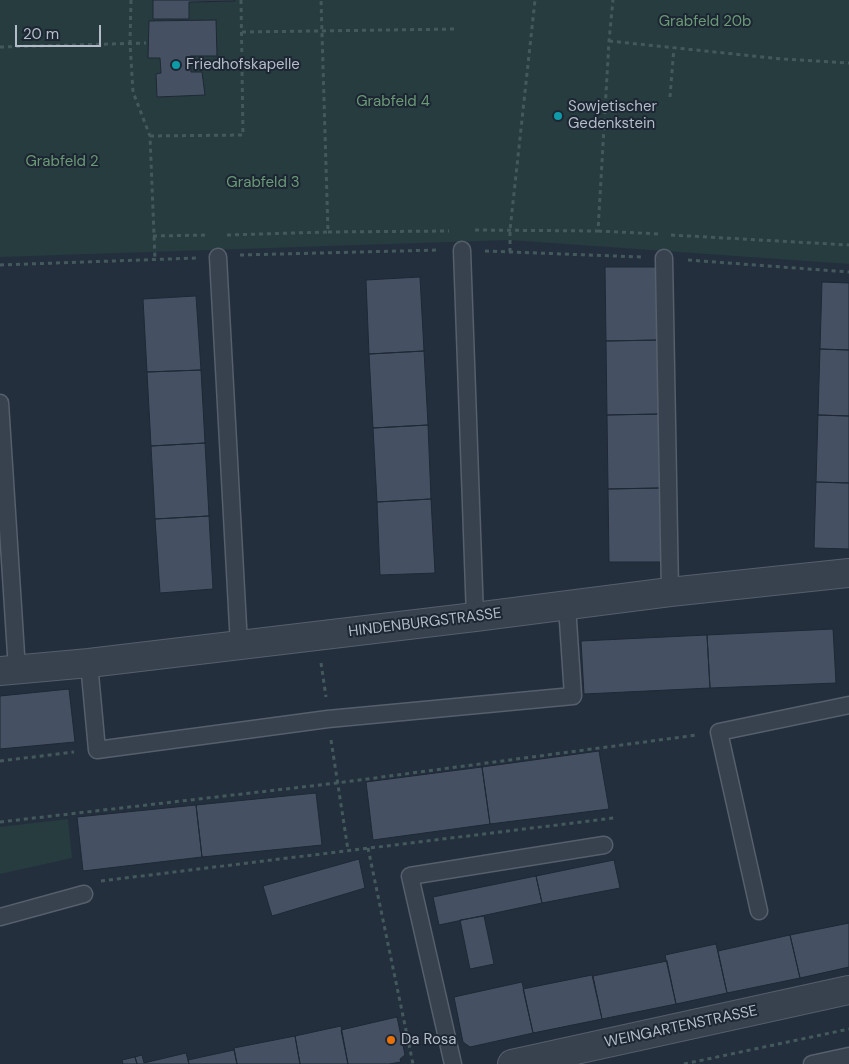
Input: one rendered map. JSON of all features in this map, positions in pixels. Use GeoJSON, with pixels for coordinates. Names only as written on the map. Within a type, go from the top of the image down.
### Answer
{"type":"FeatureCollection","features":[{"type":"Feature","properties":{"kind":"street","name":"HINDENBURGSTRASSE"},"geometry":{"type":"LineString","coordinates":[[8,671],[475,617],[670,592],[849,573]]}},
{"type":"Feature","properties":{"kind":"street","name":"WEINGARTENSTRASSE"},"geometry":{"type":"LineString","coordinates":[[512,1064],[849,990]]}},
{"type":"Feature","properties":{"kind":"lane"},"geometry":{"type":"LineString","coordinates":[[462,250],[475,617]]}},
{"type":"Feature","properties":{"kind":"lane"},"geometry":{"type":"LineString","coordinates":[[218,256],[239,645]]}},
{"type":"Feature","properties":{"kind":"lane"},"geometry":{"type":"LineString","coordinates":[[664,258],[670,592]]}},
{"type":"Feature","properties":{"kind":"lane"},"geometry":{"type":"LineString","coordinates":[[0,403],[8,671]]}},
{"type":"Feature","properties":{"kind":"lane"},"geometry":{"type":"LineString","coordinates":[[89,663],[96,750],[328,719],[572,696],[567,606]]}},
{"type":"Feature","properties":{"kind":"lane"},"geometry":{"type":"LineString","coordinates":[[759,911],[719,732],[849,705]]}},
{"type":"Feature","properties":{"kind":"lane"},"geometry":{"type":"LineString","coordinates":[[453,1064],[410,876],[604,845]]}},
{"type":"Feature","properties":{"kind":"lane"},"geometry":{"type":"LineString","coordinates":[[0,917],[84,894]]}},
{"type":"Feature","properties":{"kind":"lane"},"geometry":{"type":"LineString","coordinates":[[812,1064],[849,1056]]}},
{"type":"Feature","properties":{"kind":"path"},"geometry":{"type":"LineString","coordinates":[[131,0],[130,43],[133,92],[150,136],[155,260]]}},
{"type":"Feature","properties":{"kind":"path"},"geometry":{"type":"LineString","coordinates":[[150,136],[243,135],[241,0]]}},
{"type":"Feature","properties":{"kind":"path"},"geometry":{"type":"LineString","coordinates":[[321,0],[328,232]]}},
{"type":"Feature","properties":{"kind":"path"},"geometry":{"type":"LineString","coordinates":[[510,252],[510,230],[535,0]]}},
{"type":"Feature","properties":{"kind":"path"},"geometry":{"type":"LineString","coordinates":[[598,230],[613,0]]}},
{"type":"Feature","properties":{"kind":"path"},"geometry":{"type":"LineString","coordinates":[[242,32],[458,29]]}},
{"type":"Feature","properties":{"kind":"path"},"geometry":{"type":"LineString","coordinates":[[609,40],[782,59],[849,64]]}},
{"type":"Feature","properties":{"kind":"path"},"geometry":{"type":"LineString","coordinates":[[0,47],[146,43]]}},
{"type":"Feature","properties":{"kind":"path"},"geometry":{"type":"LineString","coordinates":[[670,97],[674,47]]}},
{"type":"Feature","properties":{"kind":"path"},"geometry":{"type":"LineString","coordinates":[[222,235],[453,230]]}},
{"type":"Feature","properties":{"kind":"path"},"geometry":{"type":"LineString","coordinates":[[472,230],[598,230],[849,245]]}},
{"type":"Feature","properties":{"kind":"path"},"geometry":{"type":"LineString","coordinates":[[154,236],[212,235]]}},
{"type":"Feature","properties":{"kind":"path"},"geometry":{"type":"LineString","coordinates":[[0,265],[218,256],[462,250],[664,258],[849,272]]}},
{"type":"Feature","properties":{"kind":"path"},"geometry":{"type":"LineString","coordinates":[[0,822],[337,783],[719,732]]}},
{"type":"Feature","properties":{"kind":"path"},"geometry":{"type":"LineString","coordinates":[[0,761],[96,750]]}},
{"type":"Feature","properties":{"kind":"path"},"geometry":{"type":"LineString","coordinates":[[84,894],[92,882],[614,818]]}},
{"type":"Feature","properties":{"kind":"path"},"geometry":{"type":"LineString","coordinates":[[368,848],[413,1064]]}},
{"type":"Feature","properties":{"kind":"path"},"geometry":{"type":"LineString","coordinates":[[684,1064],[849,1028]]}},
{"type":"Feature","properties":{"kind":"green space"},"geometry":{"type":"Polygon","coordinates":[[[0,0],[849,0],[849,264],[509,240],[0,257],[0,0]]]}},
{"type":"Feature","properties":{"kind":"green space"},"geometry":{"type":"Polygon","coordinates":[[[68,819],[72,858],[0,874],[0,827],[68,819]]]}},
{"type":"Feature","properties":{"kind":"building"},"geometry":{"type":"Polygon","coordinates":[[[153,0],[235,1],[189,2],[189,19],[153,19],[153,0]]]}},
{"type":"Feature","properties":{"kind":"building","name":"Friedhofskapelle"},"geometry":{"type":"Polygon","coordinates":[[[216,20],[217,56],[190,56],[191,72],[202,72],[205,95],[157,97],[156,74],[161,73],[160,58],[148,58],[149,21],[216,20]]]}},
{"type":"Feature","properties":{"kind":"building"},"geometry":{"type":"Polygon","coordinates":[[[605,267],[658,267],[659,340],[606,341],[605,267]]]}},
{"type":"Feature","properties":{"kind":"building"},"geometry":{"type":"Polygon","coordinates":[[[420,277],[424,351],[369,354],[366,280],[420,277]]]}},
{"type":"Feature","properties":{"kind":"building"},"geometry":{"type":"Polygon","coordinates":[[[822,282],[849,283],[849,350],[820,349],[822,282]]]}},
{"type":"Feature","properties":{"kind":"building"},"geometry":{"type":"Polygon","coordinates":[[[196,296],[201,370],[147,372],[143,299],[196,296]]]}},
{"type":"Feature","properties":{"kind":"building"},"geometry":{"type":"Polygon","coordinates":[[[659,340],[660,414],[607,415],[606,341],[659,340]]]}},
{"type":"Feature","properties":{"kind":"building"},"geometry":{"type":"Polygon","coordinates":[[[820,349],[849,350],[849,416],[818,415],[820,349]]]}},
{"type":"Feature","properties":{"kind":"building"},"geometry":{"type":"Polygon","coordinates":[[[424,351],[428,425],[373,428],[369,354],[424,351]]]}},
{"type":"Feature","properties":{"kind":"building"},"geometry":{"type":"Polygon","coordinates":[[[201,370],[205,443],[151,446],[147,372],[201,370]]]}},
{"type":"Feature","properties":{"kind":"building"},"geometry":{"type":"Polygon","coordinates":[[[660,414],[660,488],[608,489],[607,415],[660,414]]]}},
{"type":"Feature","properties":{"kind":"building"},"geometry":{"type":"Polygon","coordinates":[[[818,415],[849,416],[849,483],[816,482],[818,415]]]}},
{"type":"Feature","properties":{"kind":"building"},"geometry":{"type":"Polygon","coordinates":[[[428,425],[431,499],[377,502],[373,428],[428,425]]]}},
{"type":"Feature","properties":{"kind":"building"},"geometry":{"type":"Polygon","coordinates":[[[205,443],[209,516],[155,519],[151,446],[205,443]]]}},
{"type":"Feature","properties":{"kind":"building"},"geometry":{"type":"Polygon","coordinates":[[[816,482],[849,483],[849,549],[814,548],[816,482]]]}},
{"type":"Feature","properties":{"kind":"building"},"geometry":{"type":"Polygon","coordinates":[[[660,488],[661,562],[609,562],[608,489],[660,488]]]}},
{"type":"Feature","properties":{"kind":"building"},"geometry":{"type":"Polygon","coordinates":[[[431,499],[435,573],[380,575],[377,502],[431,499]]]}},
{"type":"Feature","properties":{"kind":"building"},"geometry":{"type":"Polygon","coordinates":[[[209,516],[213,589],[160,593],[155,519],[209,516]]]}},
{"type":"Feature","properties":{"kind":"building"},"geometry":{"type":"Polygon","coordinates":[[[833,629],[836,683],[710,688],[707,635],[833,629]]]}},
{"type":"Feature","properties":{"kind":"building"},"geometry":{"type":"Polygon","coordinates":[[[707,635],[710,688],[584,694],[581,641],[707,635]]]}},
{"type":"Feature","properties":{"kind":"building"},"geometry":{"type":"Polygon","coordinates":[[[69,689],[75,742],[0,749],[0,696],[69,689]]]}},
{"type":"Feature","properties":{"kind":"building"},"geometry":{"type":"Polygon","coordinates":[[[599,751],[609,809],[490,824],[482,767],[599,751]]]}},
{"type":"Feature","properties":{"kind":"building"},"geometry":{"type":"Polygon","coordinates":[[[482,767],[490,824],[373,840],[366,782],[482,767]]]}},
{"type":"Feature","properties":{"kind":"building"},"geometry":{"type":"Polygon","coordinates":[[[316,793],[322,845],[202,857],[196,805],[316,793]]]}},
{"type":"Feature","properties":{"kind":"building"},"geometry":{"type":"Polygon","coordinates":[[[196,805],[202,857],[83,871],[77,817],[196,805]]]}},
{"type":"Feature","properties":{"kind":"building"},"geometry":{"type":"Polygon","coordinates":[[[359,859],[365,888],[272,916],[263,886],[359,859]]]}},
{"type":"Feature","properties":{"kind":"building"},"geometry":{"type":"Polygon","coordinates":[[[614,860],[620,888],[542,903],[536,876],[614,860]]]}},
{"type":"Feature","properties":{"kind":"building"},"geometry":{"type":"Polygon","coordinates":[[[536,876],[542,903],[439,925],[433,897],[536,876]]]}},
{"type":"Feature","properties":{"kind":"building"},"geometry":{"type":"Polygon","coordinates":[[[484,916],[494,964],[470,969],[460,920],[484,916]]]}},
{"type":"Feature","properties":{"kind":"building"},"geometry":{"type":"Polygon","coordinates":[[[849,923],[849,967],[800,978],[790,935],[849,923]]]}},
{"type":"Feature","properties":{"kind":"building"},"geometry":{"type":"Polygon","coordinates":[[[790,935],[800,978],[727,993],[718,951],[790,935]]]}},
{"type":"Feature","properties":{"kind":"building"},"geometry":{"type":"Polygon","coordinates":[[[716,944],[727,993],[676,1004],[665,955],[716,944]]]}},
{"type":"Feature","properties":{"kind":"building"},"geometry":{"type":"Polygon","coordinates":[[[667,961],[676,1004],[602,1019],[593,976],[667,961]]]}},
{"type":"Feature","properties":{"kind":"building"},"geometry":{"type":"Polygon","coordinates":[[[592,975],[602,1019],[533,1033],[523,989],[592,975]]]}},
{"type":"Feature","properties":{"kind":"building"},"geometry":{"type":"Polygon","coordinates":[[[522,982],[533,1033],[470,1047],[463,1042],[454,997],[522,982]]]}},
{"type":"Feature","properties":{"kind":"building"},"geometry":{"type":"Polygon","coordinates":[[[397,1017],[405,1055],[400,1059],[401,1062],[389,1064],[348,1064],[341,1030],[397,1017]]]}},
{"type":"Feature","properties":{"kind":"building"},"geometry":{"type":"Polygon","coordinates":[[[341,1026],[348,1064],[300,1064],[295,1036],[341,1026]]]}},
{"type":"Feature","properties":{"kind":"building"},"geometry":{"type":"Polygon","coordinates":[[[295,1036],[300,1064],[237,1064],[234,1048],[295,1036]]]}},
{"type":"Feature","properties":{"kind":"building"},"geometry":{"type":"Polygon","coordinates":[[[234,1050],[237,1064],[189,1064],[188,1060],[234,1050]]]}},
{"type":"Feature","properties":{"kind":"building"},"geometry":{"type":"Polygon","coordinates":[[[186,1053],[189,1064],[137,1064],[135,1057],[142,1055],[144,1063],[186,1053]]]}},
{"type":"Feature","properties":{"kind":"building"},"geometry":{"type":"Polygon","coordinates":[[[135,1057],[137,1064],[123,1064],[122,1060],[135,1057]]]}},
{"type":"Feature","properties":{"kind":"place","name":"Friedhofskapelle"},"geometry":{"type":"Point","coordinates":[176,65]}},
{"type":"Feature","properties":{"kind":"place","name":"Sowjetischer Gedenkstein"},"geometry":{"type":"Point","coordinates":[558,116]}},
{"type":"Feature","properties":{"kind":"place","name":"Da Rosa"},"geometry":{"type":"Point","coordinates":[391,1040]}},
{"type":"Feature","properties":{"kind":"park label","name":"Grabfeld 20b"},"geometry":{"type":"Point","coordinates":[705,22]}},
{"type":"Feature","properties":{"kind":"park label","name":"Grabfeld 4"},"geometry":{"type":"Point","coordinates":[393,102]}},
{"type":"Feature","properties":{"kind":"park label","name":"Grabfeld 2"},"geometry":{"type":"Point","coordinates":[62,162]}},
{"type":"Feature","properties":{"kind":"park label","name":"Grabfeld 3"},"geometry":{"type":"Point","coordinates":[263,183]}}]}
